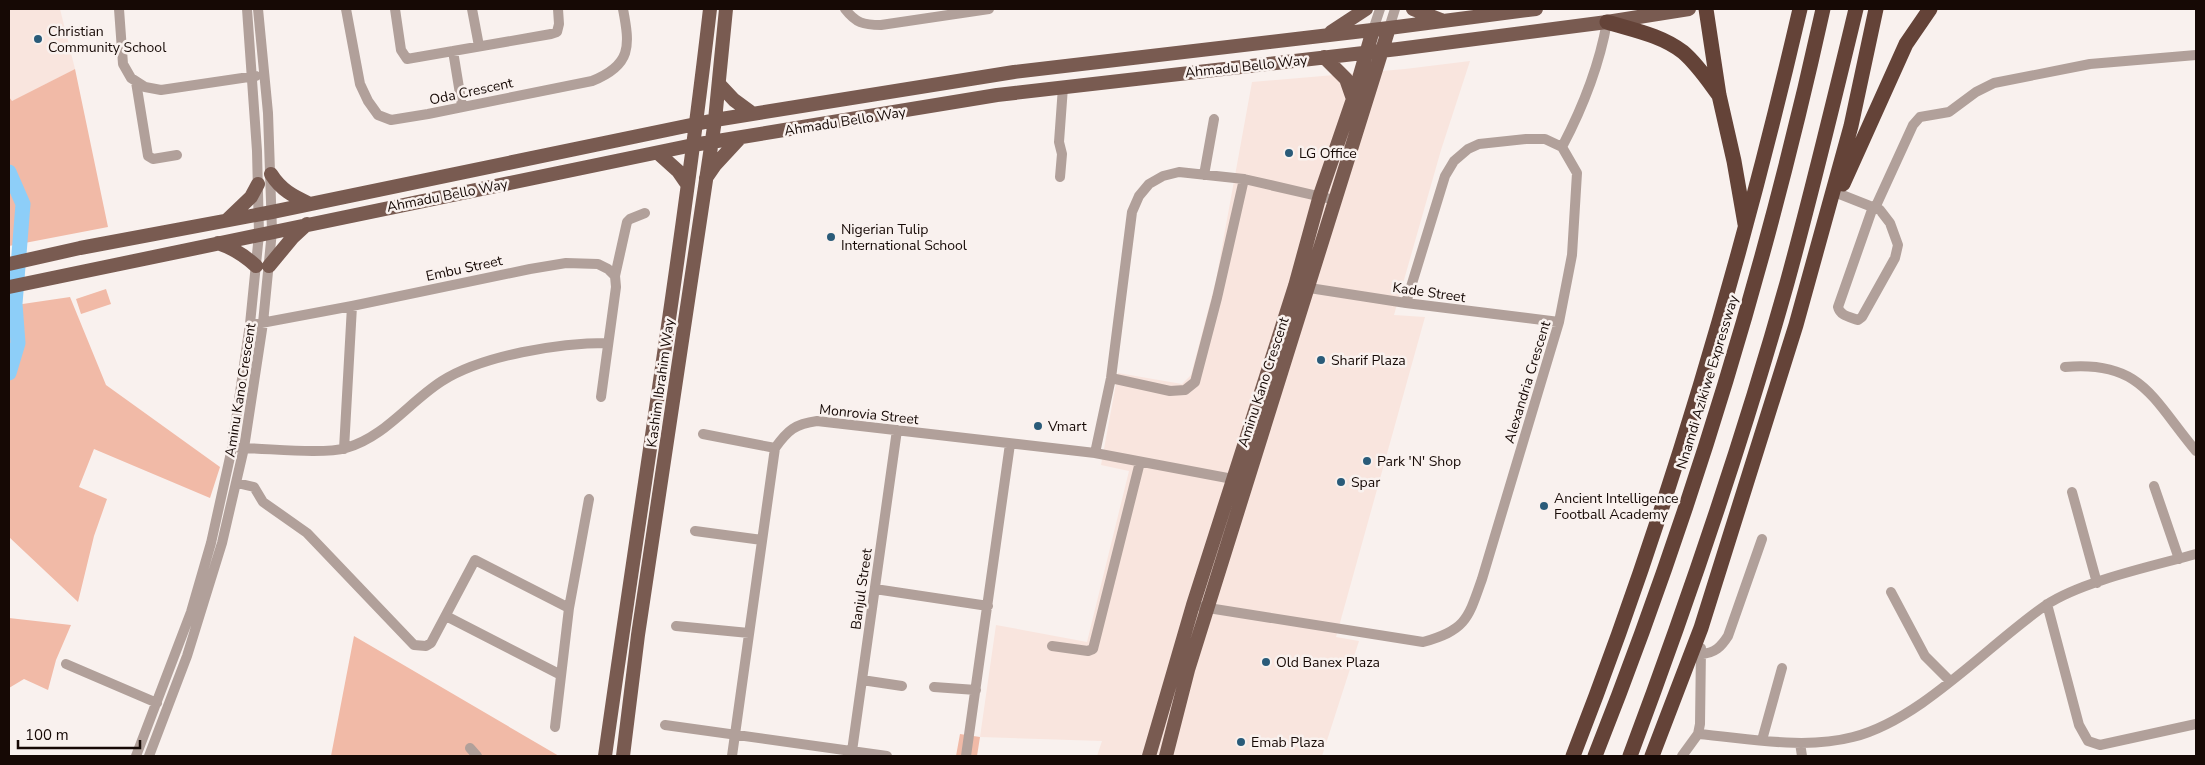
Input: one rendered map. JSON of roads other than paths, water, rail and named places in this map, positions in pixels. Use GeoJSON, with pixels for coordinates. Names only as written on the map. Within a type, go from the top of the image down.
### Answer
{"type":"FeatureCollection","features":[{"type":"Feature","properties":{"kind":"highway"},"geometry":{"type":"LineString","coordinates":[[1706,9],[1719,96],[1734,161],[1746,229]]}},
{"type":"Feature","properties":{"kind":"highway","name":"Nnamdi Azikiwe Expressway"},"geometry":{"type":"LineString","coordinates":[[1573,756],[1601,685],[1682,450],[1746,229],[1780,99],[1800,9]]}},
{"type":"Feature","properties":{"kind":"highway","name":"Nnamdi Azikiwe Expressway"},"geometry":{"type":"LineString","coordinates":[[1595,756],[1640,639],[1674,541],[1735,351],[1774,210],[1822,9]]}},
{"type":"Feature","properties":{"kind":"highway"},"geometry":{"type":"LineString","coordinates":[[1630,756],[1703,555],[1745,423],[1790,274],[1856,9]]}},
{"type":"Feature","properties":{"kind":"highway"},"geometry":{"type":"LineString","coordinates":[[1652,756],[1701,628],[1748,483],[1834,197],[1876,9]]}},
{"type":"Feature","properties":{"kind":"highway"},"geometry":{"type":"LineString","coordinates":[[1834,197],[1845,179],[1906,44],[1930,9]]}},
{"type":"Feature","properties":{"kind":"highway"},"geometry":{"type":"LineString","coordinates":[[1608,22],[1664,41],[1683,52],[1702,72],[1719,96]]}},
{"type":"Feature","properties":{"kind":"highway"},"geometry":{"type":"LineString","coordinates":[[1745,423],[1748,483]]}},
{"type":"Feature","properties":{"kind":"highway"},"geometry":{"type":"LineString","coordinates":[[1674,541],[1673,532],[1682,470],[1682,450]]}},
{"type":"Feature","properties":{"kind":"main road","name":"Kashim Ibrahim Way"},"geometry":{"type":"LineString","coordinates":[[605,756],[640,529],[710,9]]}},
{"type":"Feature","properties":{"kind":"main road","name":"Kashim Ibrahim Way"},"geometry":{"type":"LineString","coordinates":[[623,756],[638,635],[710,143],[715,120],[726,9]]}},
{"type":"Feature","properties":{"kind":"main road"},"geometry":{"type":"LineString","coordinates":[[1327,35],[1366,9]]}},
{"type":"Feature","properties":{"kind":"main road"},"geometry":{"type":"LineString","coordinates":[[1413,9],[1444,21]]}},
{"type":"Feature","properties":{"kind":"main road","name":"Ahmadu Bello Way"},"geometry":{"type":"LineString","coordinates":[[9,264],[715,120],[1014,72],[1536,9]]}},
{"type":"Feature","properties":{"kind":"main road","name":"Ahmadu Bello Way"},"geometry":{"type":"LineString","coordinates":[[9,286],[658,152],[997,95],[1367,53],[1380,58],[1398,49],[1608,22],[1689,9]]}},
{"type":"Feature","properties":{"kind":"main road","name":"Aminu Kano Crescent"},"geometry":{"type":"LineString","coordinates":[[1150,756],[1193,605],[1232,479],[1301,286],[1335,200],[1389,28]]}},
{"type":"Feature","properties":{"kind":"main road","name":"Aminu Kano Crescent"},"geometry":{"type":"LineString","coordinates":[[1166,756],[1188,670],[1247,482],[1301,286],[1320,196],[1353,99],[1373,30]]}},
{"type":"Feature","properties":{"kind":"main road"},"geometry":{"type":"LineString","coordinates":[[1324,58],[1346,79],[1353,99]]}},
{"type":"Feature","properties":{"kind":"main road"},"geometry":{"type":"LineString","coordinates":[[719,84],[734,100],[753,114]]}},
{"type":"Feature","properties":{"kind":"main road"},"geometry":{"type":"LineString","coordinates":[[668,130],[689,114],[699,100]]}},
{"type":"Feature","properties":{"kind":"main road"},"geometry":{"type":"LineString","coordinates":[[705,181],[715,165],[740,138]]}},
{"type":"Feature","properties":{"kind":"main road"},"geometry":{"type":"LineString","coordinates":[[658,152],[678,171],[687,184]]}},
{"type":"Feature","properties":{"kind":"main road"},"geometry":{"type":"LineString","coordinates":[[271,174],[278,185],[289,194],[310,204]]}},
{"type":"Feature","properties":{"kind":"main road"},"geometry":{"type":"LineString","coordinates":[[226,220],[251,197],[258,184]]}},
{"type":"Feature","properties":{"kind":"main road"},"geometry":{"type":"LineString","coordinates":[[217,243],[238,252],[262,266],[307,224]]}},
{"type":"Feature","properties":{"kind":"street"},"geometry":{"type":"LineString","coordinates":[[119,9],[123,64],[131,78],[145,87],[161,90],[265,74]]}},
{"type":"Feature","properties":{"kind":"street","name":"Aminu Kano Crescent"},"geometry":{"type":"LineString","coordinates":[[136,756],[191,612],[211,543],[232,448],[250,324],[262,266],[266,232],[265,213],[258,184],[247,9]]}},
{"type":"Feature","properties":{"kind":"street","name":"Aminu Kano Crescent"},"geometry":{"type":"LineString","coordinates":[[258,9],[265,74],[271,174],[265,213]]}},
{"type":"Feature","properties":{"kind":"street","name":"Oda Crescent"},"geometry":{"type":"LineString","coordinates":[[346,9],[360,84],[368,102],[378,115],[391,120],[592,81],[609,74],[619,65],[627,52],[628,37],[623,9]]}},
{"type":"Feature","properties":{"kind":"street"},"geometry":{"type":"LineString","coordinates":[[395,9],[401,50],[407,59],[551,34],[557,32],[559,24],[558,9]]}},
{"type":"Feature","properties":{"kind":"street"},"geometry":{"type":"LineString","coordinates":[[472,9],[479,46]]}},
{"type":"Feature","properties":{"kind":"street"},"geometry":{"type":"LineString","coordinates":[[845,9],[851,17],[865,26],[989,9]]}},
{"type":"Feature","properties":{"kind":"street","name":"Aminu Kano Crescent"},"geometry":{"type":"LineString","coordinates":[[1373,30],[1380,9]]}},
{"type":"Feature","properties":{"kind":"street"},"geometry":{"type":"LineString","coordinates":[[1389,28],[1395,9]]}},
{"type":"Feature","properties":{"kind":"street"},"geometry":{"type":"LineString","coordinates":[[1406,303],[1445,176],[1454,162],[1468,149],[1479,144],[1545,139],[1562,147],[1594,78],[1602,53],[1608,22]]}},
{"type":"Feature","properties":{"kind":"street"},"geometry":{"type":"LineString","coordinates":[[453,50],[462,106]]}},
{"type":"Feature","properties":{"kind":"street"},"geometry":{"type":"LineString","coordinates":[[1834,197],[1874,207],[1887,216],[1898,245],[1898,252],[1862,317],[1858,320],[1843,315],[1838,307],[1874,207],[1914,124],[1920,117],[1945,114],[1976,92],[1994,83],[2090,64],[2196,55]]}},
{"type":"Feature","properties":{"kind":"street"},"geometry":{"type":"LineString","coordinates":[[136,82],[148,156],[153,159],[176,155]]}},
{"type":"Feature","properties":{"kind":"street"},"geometry":{"type":"LineString","coordinates":[[1060,177],[1062,154],[1059,142],[1063,87]]}},
{"type":"Feature","properties":{"kind":"street"},"geometry":{"type":"LineString","coordinates":[[1204,175],[1214,119]]}},
{"type":"Feature","properties":{"kind":"street","name":"Alexandria Crescent"},"geometry":{"type":"LineString","coordinates":[[1193,605],[1423,642],[1444,637],[1464,622],[1470,612],[1482,579],[1559,322],[1572,255],[1577,173],[1562,147]]}},
{"type":"Feature","properties":{"kind":"street"},"geometry":{"type":"LineString","coordinates":[[1095,453],[1111,378],[1132,212],[1139,196],[1149,184],[1163,176],[1179,172],[1244,179],[1335,200]]}},
{"type":"Feature","properties":{"kind":"street"},"geometry":{"type":"LineString","coordinates":[[1111,378],[1170,391],[1185,390],[1195,382],[1217,298],[1244,179]]}},
{"type":"Feature","properties":{"kind":"street"},"geometry":{"type":"LineString","coordinates":[[601,397],[616,287],[615,276],[626,222],[645,213]]}},
{"type":"Feature","properties":{"kind":"street","name":"Embu Street"},"geometry":{"type":"LineString","coordinates":[[250,324],[352,306],[566,263],[598,264],[608,269],[615,276]]}},
{"type":"Feature","properties":{"kind":"street","name":"Aminu Kano Crescent"},"geometry":{"type":"LineString","coordinates":[[149,756],[201,616],[237,483],[263,323],[262,266]]}},
{"type":"Feature","properties":{"kind":"street","name":"Kade Street"},"geometry":{"type":"LineString","coordinates":[[1301,286],[1406,303],[1559,322]]}},
{"type":"Feature","properties":{"kind":"street"},"geometry":{"type":"LineString","coordinates":[[344,449],[352,306]]}},
{"type":"Feature","properties":{"kind":"street"},"geometry":{"type":"LineString","coordinates":[[232,448],[344,449],[360,443],[379,432],[443,381],[469,368],[498,358],[546,349],[608,343]]}},
{"type":"Feature","properties":{"kind":"street"},"geometry":{"type":"LineString","coordinates":[[2065,367],[2103,367],[2128,375],[2147,391],[2194,445]]}},
{"type":"Feature","properties":{"kind":"street","name":"Monrovia Street"},"geometry":{"type":"LineString","coordinates":[[775,448],[786,434],[800,423],[817,421],[1095,453],[1247,482]]}},
{"type":"Feature","properties":{"kind":"street","name":"Banjul Street"},"geometry":{"type":"LineString","coordinates":[[852,751],[897,430]]}},
{"type":"Feature","properties":{"kind":"street"},"geometry":{"type":"LineString","coordinates":[[703,434],[775,448],[732,756]]}},
{"type":"Feature","properties":{"kind":"street"},"geometry":{"type":"LineString","coordinates":[[966,756],[1010,444]]}},
{"type":"Feature","properties":{"kind":"street"},"geometry":{"type":"LineString","coordinates":[[1052,646],[1093,649],[1140,462]]}},
{"type":"Feature","properties":{"kind":"street"},"geometry":{"type":"LineString","coordinates":[[237,483],[254,487],[263,502],[307,533],[414,645],[426,646],[431,643],[475,560],[569,608]]}},
{"type":"Feature","properties":{"kind":"street"},"geometry":{"type":"LineString","coordinates":[[2154,486],[2180,559]]}},
{"type":"Feature","properties":{"kind":"street"},"geometry":{"type":"LineString","coordinates":[[2072,492],[2097,582]]}},
{"type":"Feature","properties":{"kind":"street"},"geometry":{"type":"LineString","coordinates":[[555,727],[569,608],[589,499]]}},
{"type":"Feature","properties":{"kind":"street"},"geometry":{"type":"LineString","coordinates":[[695,531],[762,540]]}},
{"type":"Feature","properties":{"kind":"street"},"geometry":{"type":"LineString","coordinates":[[1701,654],[1712,653],[1718,649],[1728,636],[1762,539]]}},
{"type":"Feature","properties":{"kind":"street"},"geometry":{"type":"LineString","coordinates":[[1698,734],[1800,743],[1834,741],[1868,732],[1915,707],[2047,604],[2097,582],[2196,554]]}},
{"type":"Feature","properties":{"kind":"street"},"geometry":{"type":"LineString","coordinates":[[875,589],[988,606]]}},
{"type":"Feature","properties":{"kind":"street"},"geometry":{"type":"LineString","coordinates":[[1891,592],[1920,648],[1950,681]]}},
{"type":"Feature","properties":{"kind":"street"},"geometry":{"type":"LineString","coordinates":[[2047,604],[2079,725],[2088,741],[2100,745],[2196,724]]}},
{"type":"Feature","properties":{"kind":"street"},"geometry":{"type":"LineString","coordinates":[[446,616],[561,675]]}},
{"type":"Feature","properties":{"kind":"street"},"geometry":{"type":"LineString","coordinates":[[676,626],[749,633]]}},
{"type":"Feature","properties":{"kind":"street"},"geometry":{"type":"LineString","coordinates":[[1682,756],[1698,734],[1701,702],[1701,628]]}},
{"type":"Feature","properties":{"kind":"street"},"geometry":{"type":"LineString","coordinates":[[66,664],[157,702]]}},
{"type":"Feature","properties":{"kind":"street"},"geometry":{"type":"LineString","coordinates":[[1762,740],[1782,668]]}},
{"type":"Feature","properties":{"kind":"street"},"geometry":{"type":"LineString","coordinates":[[862,680],[902,686]]}},
{"type":"Feature","properties":{"kind":"street"},"geometry":{"type":"LineString","coordinates":[[934,688],[976,690]]}},
{"type":"Feature","properties":{"kind":"street"},"geometry":{"type":"LineString","coordinates":[[665,725],[887,756]]}},
{"type":"Feature","properties":{"kind":"street"},"geometry":{"type":"LineString","coordinates":[[1800,743],[1802,756]]}},
{"type":"Feature","properties":{"kind":"waterway"},"geometry":{"type":"LineString","coordinates":[[9,172],[23,204],[15,304],[18,343],[9,373]]}},
{"type":"Feature","properties":{"kind":"place","name":"Christian Community School"},"geometry":{"type":"Point","coordinates":[38,39]}},
{"type":"Feature","properties":{"kind":"place","name":"LG Office"},"geometry":{"type":"Point","coordinates":[1289,153]}},
{"type":"Feature","properties":{"kind":"place","name":"Nigerian Tulip International School"},"geometry":{"type":"Point","coordinates":[831,237]}},
{"type":"Feature","properties":{"kind":"place","name":"Sharif Plaza"},"geometry":{"type":"Point","coordinates":[1321,360]}},
{"type":"Feature","properties":{"kind":"place","name":"Vmart"},"geometry":{"type":"Point","coordinates":[1038,426]}},
{"type":"Feature","properties":{"kind":"place","name":"Park 'N' Shop"},"geometry":{"type":"Point","coordinates":[1367,461]}},
{"type":"Feature","properties":{"kind":"place","name":"Spar"},"geometry":{"type":"Point","coordinates":[1341,482]}},
{"type":"Feature","properties":{"kind":"place","name":"Ancient Intelligence Football Academy"},"geometry":{"type":"Point","coordinates":[1544,506]}},
{"type":"Feature","properties":{"kind":"place","name":"Old Banex Plaza"},"geometry":{"type":"Point","coordinates":[1266,662]}},
{"type":"Feature","properties":{"kind":"place","name":"Emab Plaza"},"geometry":{"type":"Point","coordinates":[1241,742]}}]}
